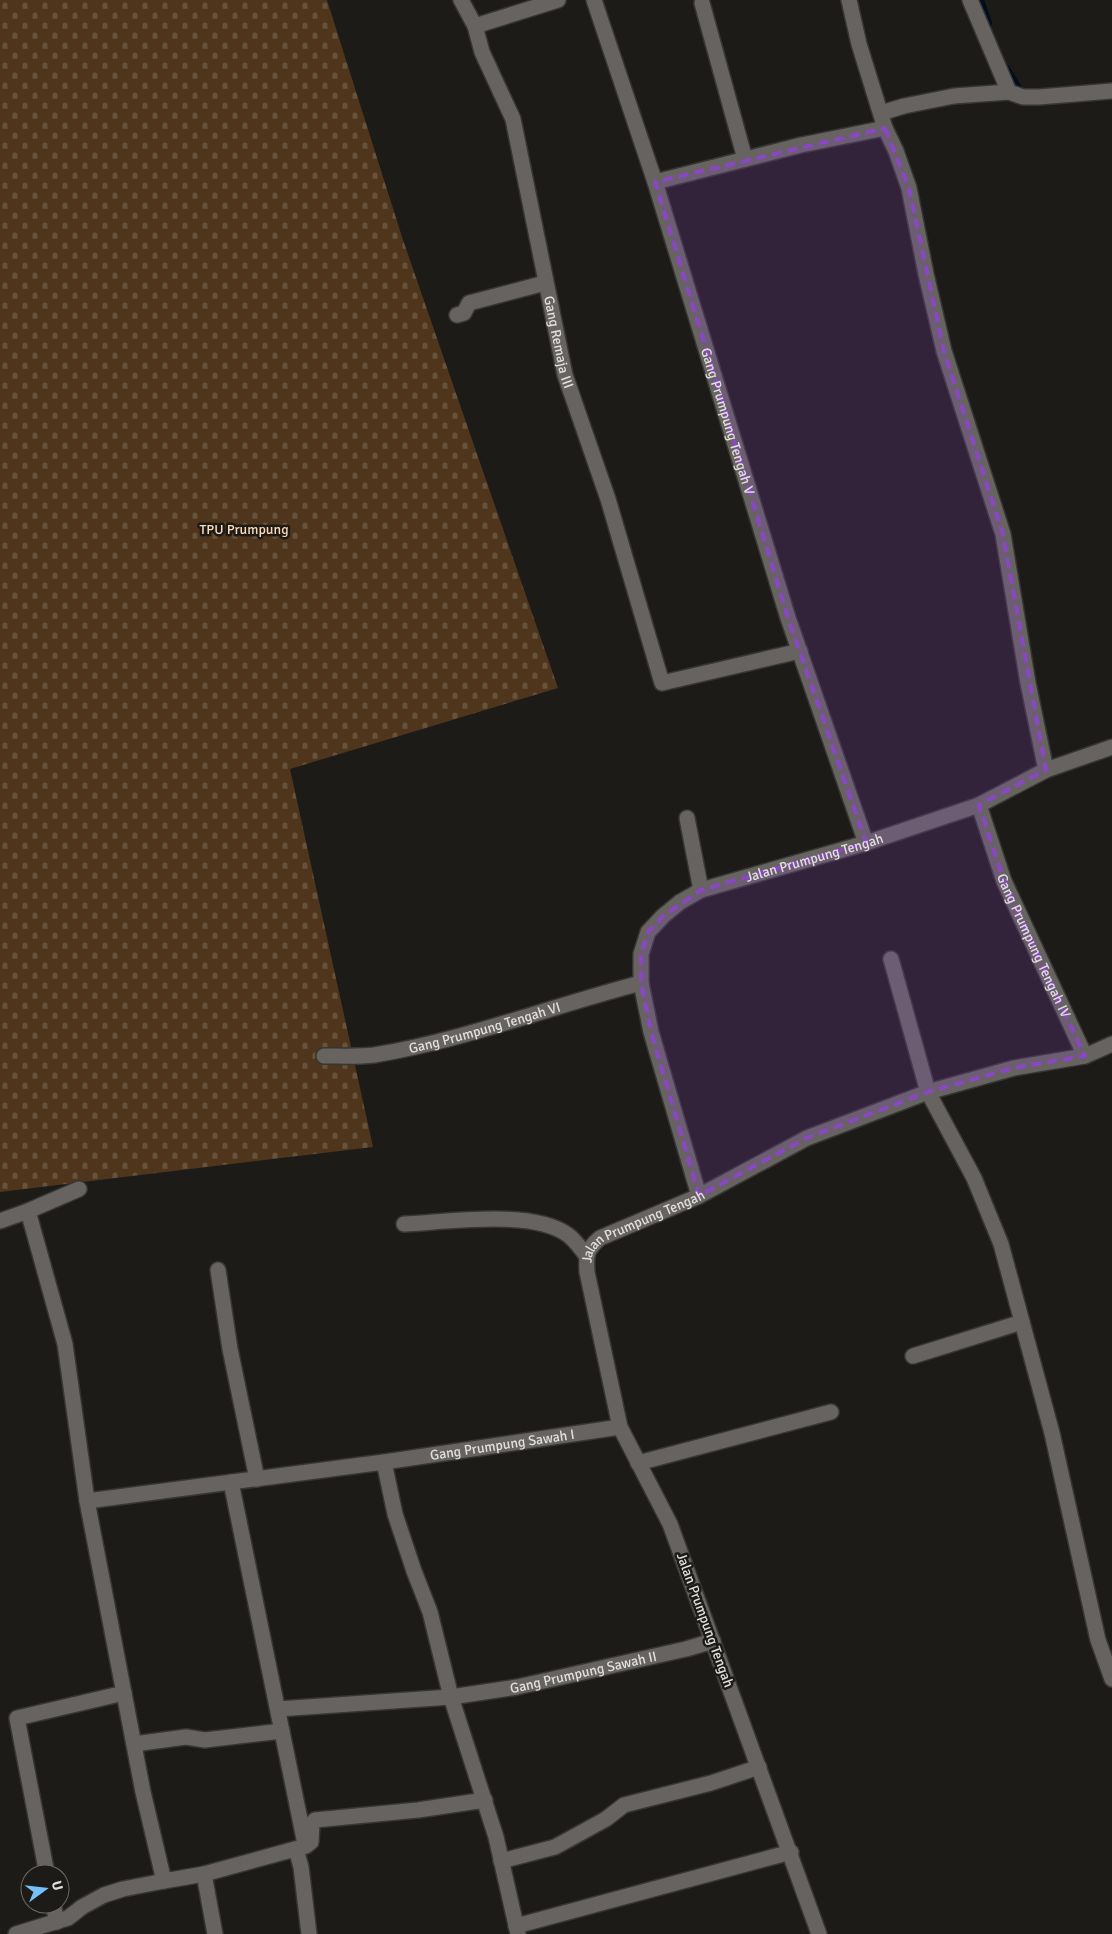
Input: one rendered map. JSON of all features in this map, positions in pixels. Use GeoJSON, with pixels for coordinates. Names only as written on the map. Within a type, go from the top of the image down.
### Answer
{"type":"FeatureCollection","features":[{"type":"Feature","properties":{"kind":"street","name":"Gang Remaja III"},"geometry":{"type":"LineString","coordinates":[[461,0],[475,26],[482,52],[513,119],[565,375],[608,499],[662,683],[800,652]]}},
{"type":"Feature","properties":{"kind":"street"},"geometry":{"type":"LineString","coordinates":[[475,26],[558,0]]}},
{"type":"Feature","properties":{"kind":"street","name":"Gang Prumpung Tengah V"},"geometry":{"type":"LineString","coordinates":[[594,0],[655,182],[800,652],[866,842]]}},
{"type":"Feature","properties":{"kind":"street"},"geometry":{"type":"LineString","coordinates":[[849,0],[859,44],[885,128],[896,150],[909,188],[944,351],[1003,534],[1028,683],[1046,770]]}},
{"type":"Feature","properties":{"kind":"street"},"geometry":{"type":"LineString","coordinates":[[970,0],[1009,92]]}},
{"type":"Feature","properties":{"kind":"street"},"geometry":{"type":"LineString","coordinates":[[702,3],[745,159]]}},
{"type":"Feature","properties":{"kind":"street"},"geometry":{"type":"LineString","coordinates":[[881,113],[904,106],[954,96],[1009,92],[1023,97],[1039,97],[1112,91]]}},
{"type":"Feature","properties":{"kind":"street"},"geometry":{"type":"LineString","coordinates":[[655,182],[745,159],[885,128]]}},
{"type":"Feature","properties":{"kind":"street"},"geometry":{"type":"LineString","coordinates":[[457,315],[464,314],[469,303],[546,283]]}},
{"type":"Feature","properties":{"kind":"street","name":"Jalan Prumpung Tengah"},"geometry":{"type":"LineString","coordinates":[[820,1934],[670,1524],[620,1428],[587,1272],[586,1256],[591,1246],[600,1238],[699,1196],[651,1032],[641,983],[641,954],[648,932],[662,916],[700,890],[866,842],[979,804],[1046,770],[1112,746]]}},
{"type":"Feature","properties":{"kind":"street","name":"Gang Prumpung Tengah IV"},"geometry":{"type":"LineString","coordinates":[[979,804],[1004,881],[1085,1056]]}},
{"type":"Feature","properties":{"kind":"street"},"geometry":{"type":"LineString","coordinates":[[687,818],[700,890]]}},
{"type":"Feature","properties":{"kind":"street"},"geometry":{"type":"LineString","coordinates":[[891,959],[928,1092],[974,1178],[1001,1244],[1052,1433],[1098,1640],[1112,1679]]}},
{"type":"Feature","properties":{"kind":"street","name":"Gang Prumpung Tengah VI"},"geometry":{"type":"LineString","coordinates":[[324,1056],[372,1055],[465,1036],[641,983]]}},
{"type":"Feature","properties":{"kind":"street"},"geometry":{"type":"LineString","coordinates":[[699,1196],[807,1138],[928,1092],[1014,1068],[1085,1056],[1112,1044]]}},
{"type":"Feature","properties":{"kind":"street"},"geometry":{"type":"LineString","coordinates":[[0,1221],[79,1189]]}},
{"type":"Feature","properties":{"kind":"street"},"geometry":{"type":"LineString","coordinates":[[28,1211],[65,1344],[88,1500],[143,1792],[164,1881]]}},
{"type":"Feature","properties":{"kind":"street"},"geometry":{"type":"LineString","coordinates":[[404,1224],[500,1219],[541,1223],[569,1235],[586,1256]]}},
{"type":"Feature","properties":{"kind":"street"},"geometry":{"type":"LineString","coordinates":[[218,1270],[230,1349],[257,1479]]}},
{"type":"Feature","properties":{"kind":"street"},"geometry":{"type":"LineString","coordinates":[[913,1356],[1022,1322]]}},
{"type":"Feature","properties":{"kind":"street"},"geometry":{"type":"LineString","coordinates":[[638,1463],[832,1412]]}},
{"type":"Feature","properties":{"kind":"street","name":"Gang Prumpung Sawah I"},"geometry":{"type":"LineString","coordinates":[[88,1500],[384,1462],[620,1428]]}},
{"type":"Feature","properties":{"kind":"street"},"geometry":{"type":"LineString","coordinates":[[384,1462],[395,1514],[430,1612],[451,1697],[485,1800],[502,1860],[517,1930],[790,1852]]}},
{"type":"Feature","properties":{"kind":"street"},"geometry":{"type":"LineString","coordinates":[[231,1482],[282,1731],[301,1847],[301,1867],[309,1934]]}},
{"type":"Feature","properties":{"kind":"street","name":"Gang Prumpung Sawah II"},"geometry":{"type":"LineString","coordinates":[[278,1709],[451,1697],[517,1687],[686,1649],[713,1641]]}},
{"type":"Feature","properties":{"kind":"street"},"geometry":{"type":"LineString","coordinates":[[45,1864],[17,1718],[124,1693]]}},
{"type":"Feature","properties":{"kind":"street"},"geometry":{"type":"LineString","coordinates":[[134,1744],[186,1736],[205,1740],[282,1731]]}},
{"type":"Feature","properties":{"kind":"street"},"geometry":{"type":"LineString","coordinates":[[502,1860],[555,1847],[606,1819],[624,1805],[710,1783],[759,1767]]}},
{"type":"Feature","properties":{"kind":"street"},"geometry":{"type":"LineString","coordinates":[[16,1934],[68,1918],[82,1907],[104,1895],[124,1889],[204,1874],[301,1847],[311,1842],[312,1823],[315,1820],[418,1810],[485,1800]]}},
{"type":"Feature","properties":{"kind":"street"},"geometry":{"type":"LineString","coordinates":[[204,1874],[215,1934]]}},
{"type":"Feature","properties":{"kind":"street"},"geometry":{"type":"LineString","coordinates":[[55,1914],[57,1922]]}},
{"type":"Feature","properties":{"kind":"highlighted area"},"geometry":{"type":"Polygon","coordinates":[[[885,128],[909,188],[944,351],[1003,534],[1046,770],[979,805],[1004,881],[1085,1056],[1014,1068],[928,1092],[807,1138],[699,1196],[651,1032],[641,983],[641,954],[648,932],[663,916],[701,890],[866,843],[788,618],[655,182],[885,128]]]}},
{"type":"Feature","properties":{"kind":"green space","name":"TPU Prumpung"},"geometry":{"type":"Polygon","coordinates":[[[0,0],[327,0],[403,240],[558,688],[290,769],[373,1147],[0,1192],[0,0]]]}},
{"type":"Feature","properties":{"kind":"waterway"},"geometry":{"type":"LineString","coordinates":[[979,0],[987,23]]}},
{"type":"Feature","properties":{"kind":"waterway"},"geometry":{"type":"LineString","coordinates":[[1005,69],[1021,95],[1024,95]]}}]}
